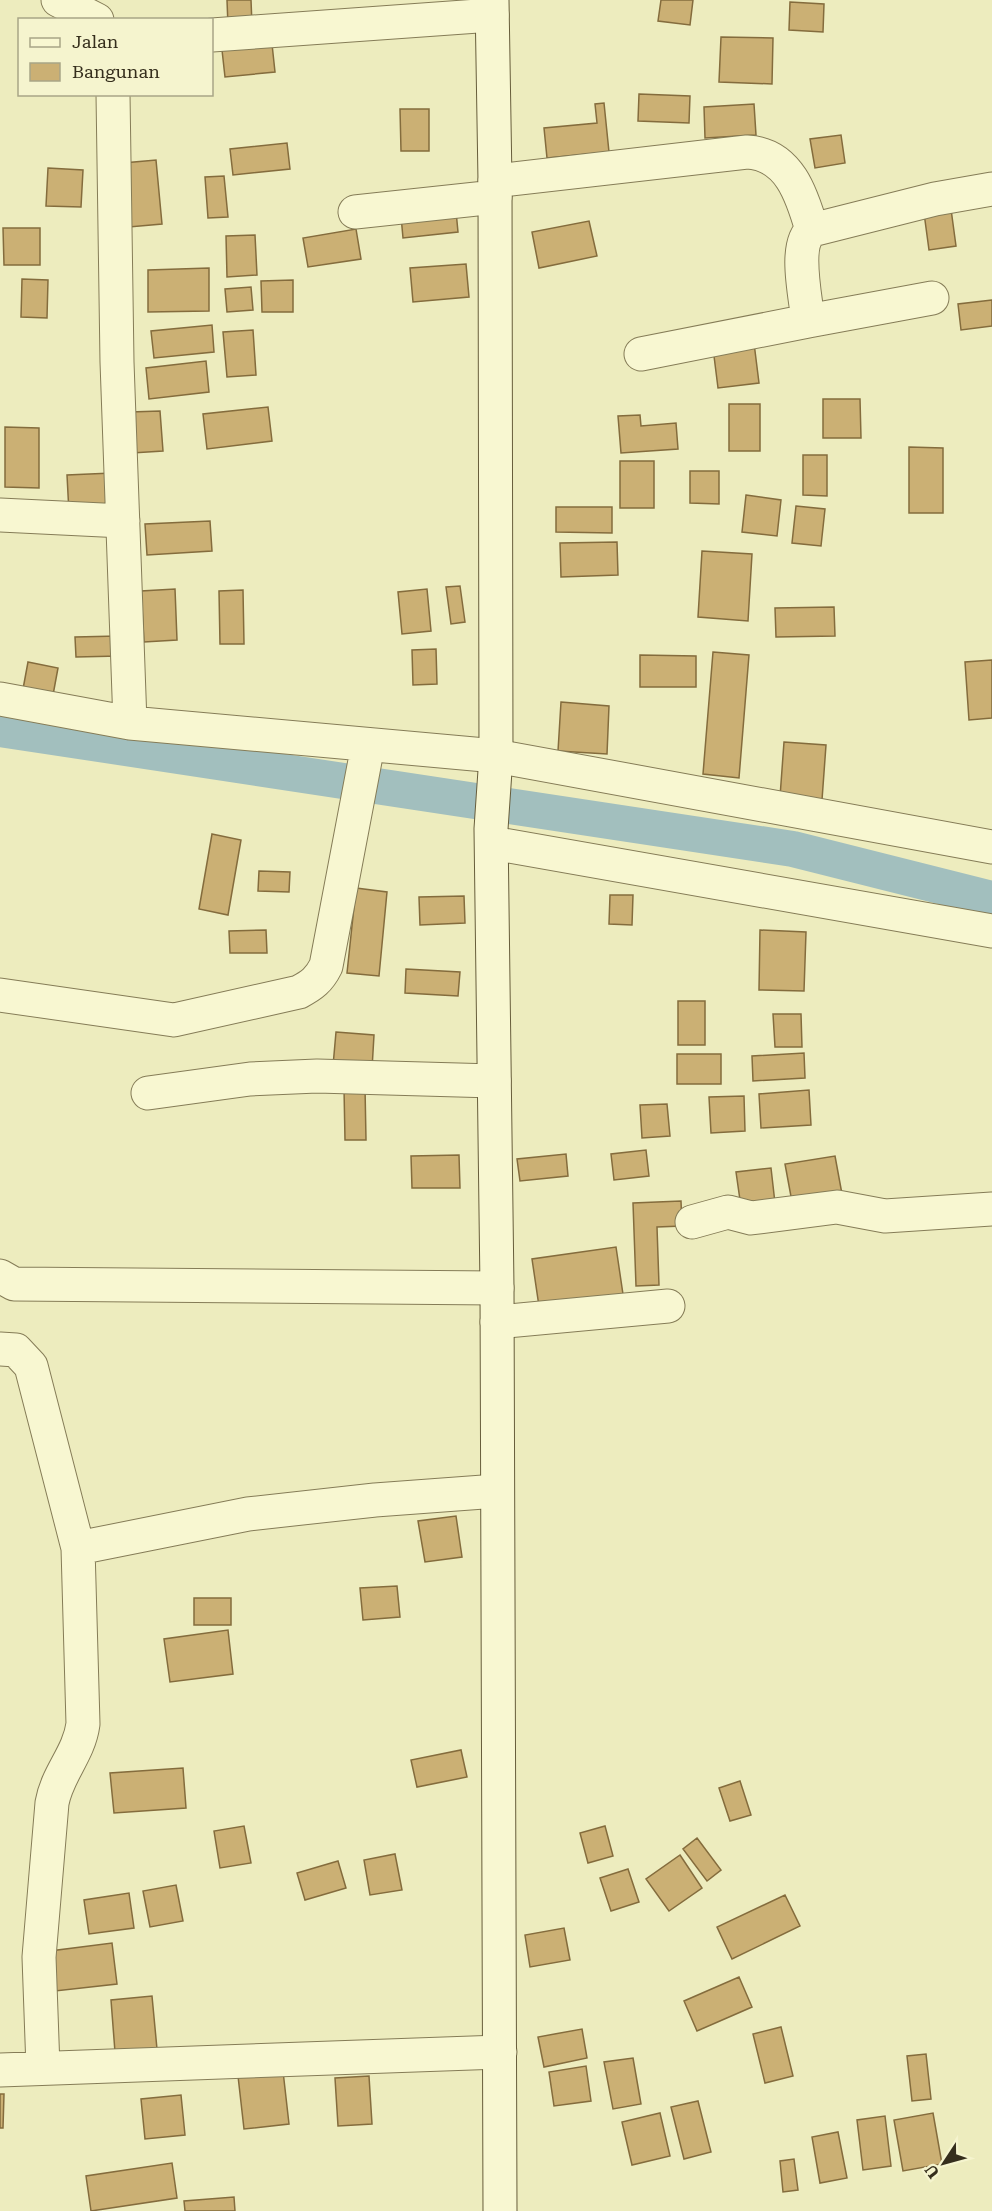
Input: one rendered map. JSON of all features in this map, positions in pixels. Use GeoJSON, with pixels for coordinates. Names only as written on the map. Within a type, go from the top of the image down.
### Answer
{"type":"FeatureCollection","features":[{"type":"Feature","properties":{"kind":"street"},"geometry":{"type":"LineString","coordinates":[[58,0],[93,18]]}},
{"type":"Feature","properties":{"kind":"street"},"geometry":{"type":"LineString","coordinates":[[213,35],[492,8],[495,189],[495,767],[491,836],[497,1288],[500,2211]]}},
{"type":"Feature","properties":{"kind":"street"},"geometry":{"type":"LineString","coordinates":[[113,96],[117,362],[130,723]]}},
{"type":"Feature","properties":{"kind":"street"},"geometry":{"type":"LineString","coordinates":[[355,212],[747,152],[763,153],[792,177],[801,195],[812,230]]}},
{"type":"Feature","properties":{"kind":"street"},"geometry":{"type":"LineString","coordinates":[[808,321],[801,250],[805,235],[812,230],[935,199],[992,189]]}},
{"type":"Feature","properties":{"kind":"street"},"geometry":{"type":"LineString","coordinates":[[641,354],[932,298]]}},
{"type":"Feature","properties":{"kind":"street"},"geometry":{"type":"LineString","coordinates":[[0,515],[123,520]]}},
{"type":"Feature","properties":{"kind":"street"},"geometry":{"type":"LineString","coordinates":[[0,699],[130,723],[366,754],[495,767],[992,847]]}},
{"type":"Feature","properties":{"kind":"street"},"geometry":{"type":"LineString","coordinates":[[0,995],[174,1020],[300,992],[320,978],[326,966],[366,754]]}},
{"type":"Feature","properties":{"kind":"street"},"geometry":{"type":"LineString","coordinates":[[491,836],[992,931]]}},
{"type":"Feature","properties":{"kind":"street"},"geometry":{"type":"LineString","coordinates":[[148,1093],[250,1079],[317,1076],[494,1082]]}},
{"type":"Feature","properties":{"kind":"street"},"geometry":{"type":"LineString","coordinates":[[692,1222],[728,1212],[751,1218],[837,1207],[885,1216],[992,1209]]}},
{"type":"Feature","properties":{"kind":"street"},"geometry":{"type":"LineString","coordinates":[[1,1279],[14,1284],[497,1288]]}},
{"type":"Feature","properties":{"kind":"street"},"geometry":{"type":"LineString","coordinates":[[496,1322],[668,1306]]}},
{"type":"Feature","properties":{"kind":"street"},"geometry":{"type":"LineString","coordinates":[[0,1349],[16,1350],[31,1366],[78,1548],[83,1724],[81,1740],[59,1780],[52,1803],[39,1957],[43,2068]]}},
{"type":"Feature","properties":{"kind":"street"},"geometry":{"type":"LineString","coordinates":[[78,1548],[248,1514],[375,1500],[497,1491]]}},
{"type":"Feature","properties":{"kind":"street"},"geometry":{"type":"LineString","coordinates":[[0,2070],[500,2052]]}},
{"type":"Feature","properties":{"kind":"building"},"geometry":{"type":"Polygon","coordinates":[[[227,0],[251,0],[252,25],[228,26],[227,0]]]}},
{"type":"Feature","properties":{"kind":"building"},"geometry":{"type":"Polygon","coordinates":[[[661,0],[693,0],[690,25],[658,21],[661,0]]]}},
{"type":"Feature","properties":{"kind":"building"},"geometry":{"type":"Polygon","coordinates":[[[790,2],[824,4],[823,32],[789,30],[790,2]]]}},
{"type":"Feature","properties":{"kind":"building"},"geometry":{"type":"Polygon","coordinates":[[[721,37],[773,38],[772,84],[719,82],[721,37]]]}},
{"type":"Feature","properties":{"kind":"building"},"geometry":{"type":"Polygon","coordinates":[[[272,44],[275,72],[225,77],[222,50],[272,44]]]}},
{"type":"Feature","properties":{"kind":"building"},"geometry":{"type":"Polygon","coordinates":[[[639,94],[690,96],[689,123],[638,121],[639,94]]]}},
{"type":"Feature","properties":{"kind":"building"},"geometry":{"type":"Polygon","coordinates":[[[604,103],[609,152],[547,158],[544,128],[597,123],[595,104],[604,103]]]}},
{"type":"Feature","properties":{"kind":"building"},"geometry":{"type":"Polygon","coordinates":[[[754,104],[756,135],[705,138],[704,107],[754,104]]]}},
{"type":"Feature","properties":{"kind":"building"},"geometry":{"type":"Polygon","coordinates":[[[400,109],[429,109],[429,151],[401,151],[400,109]]]}},
{"type":"Feature","properties":{"kind":"building"},"geometry":{"type":"Polygon","coordinates":[[[841,135],[845,163],[815,168],[810,139],[841,135]]]}},
{"type":"Feature","properties":{"kind":"building"},"geometry":{"type":"Polygon","coordinates":[[[287,143],[290,169],[233,175],[230,149],[287,143]]]}},
{"type":"Feature","properties":{"kind":"building"},"geometry":{"type":"Polygon","coordinates":[[[156,160],[162,224],[129,227],[123,163],[156,160]]]}},
{"type":"Feature","properties":{"kind":"building"},"geometry":{"type":"Polygon","coordinates":[[[48,168],[83,170],[81,207],[46,206],[48,168]]]}},
{"type":"Feature","properties":{"kind":"building"},"geometry":{"type":"Polygon","coordinates":[[[224,176],[228,217],[208,218],[205,177],[224,176]]]}},
{"type":"Feature","properties":{"kind":"building"},"geometry":{"type":"Polygon","coordinates":[[[951,209],[956,246],[929,250],[924,213],[951,209]]]}},
{"type":"Feature","properties":{"kind":"building"},"geometry":{"type":"Polygon","coordinates":[[[456,211],[458,232],[403,238],[401,216],[456,211]]]}},
{"type":"Feature","properties":{"kind":"building"},"geometry":{"type":"Polygon","coordinates":[[[589,221],[597,256],[539,268],[532,232],[589,221]]]}},
{"type":"Feature","properties":{"kind":"building"},"geometry":{"type":"Polygon","coordinates":[[[3,228],[40,228],[40,265],[4,265],[3,228]]]}},
{"type":"Feature","properties":{"kind":"building"},"geometry":{"type":"Polygon","coordinates":[[[356,229],[361,259],[308,267],[303,238],[356,229]]]}},
{"type":"Feature","properties":{"kind":"building"},"geometry":{"type":"Polygon","coordinates":[[[255,235],[257,275],[227,277],[226,236],[255,235]]]}},
{"type":"Feature","properties":{"kind":"building"},"geometry":{"type":"Polygon","coordinates":[[[466,264],[469,297],[413,302],[410,268],[466,264]]]}},
{"type":"Feature","properties":{"kind":"building"},"geometry":{"type":"Polygon","coordinates":[[[209,268],[209,311],[148,312],[148,270],[209,268]]]}},
{"type":"Feature","properties":{"kind":"building"},"geometry":{"type":"Polygon","coordinates":[[[22,279],[48,280],[47,318],[21,317],[22,279]]]}},
{"type":"Feature","properties":{"kind":"building"},"geometry":{"type":"Polygon","coordinates":[[[293,280],[293,312],[262,312],[261,281],[293,280]]]}},
{"type":"Feature","properties":{"kind":"building"},"geometry":{"type":"Polygon","coordinates":[[[251,287],[253,310],[227,312],[225,289],[251,287]]]}},
{"type":"Feature","properties":{"kind":"building"},"geometry":{"type":"Polygon","coordinates":[[[992,300],[992,326],[961,330],[958,304],[992,300]]]}},
{"type":"Feature","properties":{"kind":"building"},"geometry":{"type":"Polygon","coordinates":[[[212,325],[214,352],[154,358],[151,331],[212,325]]]}},
{"type":"Feature","properties":{"kind":"building"},"geometry":{"type":"Polygon","coordinates":[[[253,330],[256,375],[227,377],[223,332],[253,330]]]}},
{"type":"Feature","properties":{"kind":"building"},"geometry":{"type":"Polygon","coordinates":[[[754,343],[759,383],[718,388],[713,348],[754,343]]]}},
{"type":"Feature","properties":{"kind":"building"},"geometry":{"type":"Polygon","coordinates":[[[206,361],[209,392],[149,399],[146,368],[206,361]]]}},
{"type":"Feature","properties":{"kind":"building"},"geometry":{"type":"Polygon","coordinates":[[[823,399],[860,399],[861,438],[823,438],[823,399]]]}},
{"type":"Feature","properties":{"kind":"building"},"geometry":{"type":"Polygon","coordinates":[[[729,404],[760,404],[760,451],[729,451],[729,404]]]}},
{"type":"Feature","properties":{"kind":"building"},"geometry":{"type":"Polygon","coordinates":[[[268,407],[272,441],[207,449],[203,414],[268,407]]]}},
{"type":"Feature","properties":{"kind":"building"},"geometry":{"type":"Polygon","coordinates":[[[160,411],[163,451],[132,453],[130,412],[160,411]]]}},
{"type":"Feature","properties":{"kind":"building"},"geometry":{"type":"Polygon","coordinates":[[[640,415],[641,426],[676,423],[678,449],[621,453],[618,416],[640,415]]]}},
{"type":"Feature","properties":{"kind":"building"},"geometry":{"type":"Polygon","coordinates":[[[5,427],[39,428],[39,488],[5,487],[5,427]]]}},
{"type":"Feature","properties":{"kind":"building"},"geometry":{"type":"Polygon","coordinates":[[[909,447],[943,448],[943,513],[909,513],[909,447]]]}},
{"type":"Feature","properties":{"kind":"building"},"geometry":{"type":"Polygon","coordinates":[[[803,455],[827,455],[827,496],[803,495],[803,455]]]}},
{"type":"Feature","properties":{"kind":"building"},"geometry":{"type":"Polygon","coordinates":[[[620,461],[654,461],[654,508],[620,508],[620,461]]]}},
{"type":"Feature","properties":{"kind":"building"},"geometry":{"type":"Polygon","coordinates":[[[690,471],[719,471],[719,504],[690,503],[690,471]]]}},
{"type":"Feature","properties":{"kind":"building"},"geometry":{"type":"Polygon","coordinates":[[[112,473],[114,511],[69,513],[67,475],[112,473]]]}},
{"type":"Feature","properties":{"kind":"building"},"geometry":{"type":"Polygon","coordinates":[[[746,495],[781,500],[777,536],[742,532],[746,495]]]}},
{"type":"Feature","properties":{"kind":"building"},"geometry":{"type":"Polygon","coordinates":[[[796,506],[825,509],[821,546],[792,543],[796,506]]]}},
{"type":"Feature","properties":{"kind":"building"},"geometry":{"type":"Polygon","coordinates":[[[556,507],[612,507],[612,533],[556,532],[556,507]]]}},
{"type":"Feature","properties":{"kind":"building"},"geometry":{"type":"Polygon","coordinates":[[[210,521],[212,551],[147,555],[145,524],[210,521]]]}},
{"type":"Feature","properties":{"kind":"building"},"geometry":{"type":"Polygon","coordinates":[[[617,542],[618,575],[561,577],[560,543],[617,542]]]}},
{"type":"Feature","properties":{"kind":"building"},"geometry":{"type":"Polygon","coordinates":[[[702,551],[752,554],[748,621],[698,617],[702,551]]]}},
{"type":"Feature","properties":{"kind":"building"},"geometry":{"type":"Polygon","coordinates":[[[460,586],[465,622],[451,624],[446,587],[460,586]]]}},
{"type":"Feature","properties":{"kind":"building"},"geometry":{"type":"Polygon","coordinates":[[[175,589],[177,640],[144,642],[141,591],[175,589]]]}},
{"type":"Feature","properties":{"kind":"building"},"geometry":{"type":"Polygon","coordinates":[[[427,589],[431,631],[402,634],[398,592],[427,589]]]}},
{"type":"Feature","properties":{"kind":"building"},"geometry":{"type":"Polygon","coordinates":[[[243,590],[244,644],[220,644],[219,591],[243,590]]]}},
{"type":"Feature","properties":{"kind":"building"},"geometry":{"type":"Polygon","coordinates":[[[834,607],[835,636],[776,637],[775,608],[834,607]]]}},
{"type":"Feature","properties":{"kind":"building"},"geometry":{"type":"Polygon","coordinates":[[[118,636],[119,656],[76,657],[75,637],[118,636]]]}},
{"type":"Feature","properties":{"kind":"building"},"geometry":{"type":"Polygon","coordinates":[[[436,649],[437,684],[413,685],[412,650],[436,649]]]}},
{"type":"Feature","properties":{"kind":"building"},"geometry":{"type":"Polygon","coordinates":[[[713,652],[749,655],[739,778],[703,774],[713,652]]]}},
{"type":"Feature","properties":{"kind":"building"},"geometry":{"type":"Polygon","coordinates":[[[640,655],[696,656],[696,687],[640,687],[640,655]]]}},
{"type":"Feature","properties":{"kind":"building"},"geometry":{"type":"Polygon","coordinates":[[[992,660],[992,718],[969,720],[965,662],[992,660]]]}},
{"type":"Feature","properties":{"kind":"building"},"geometry":{"type":"Polygon","coordinates":[[[28,662],[58,668],[53,695],[23,689],[28,662]]]}},
{"type":"Feature","properties":{"kind":"building"},"geometry":{"type":"Polygon","coordinates":[[[561,702],[609,706],[607,754],[558,751],[561,702]]]}},
{"type":"Feature","properties":{"kind":"building"},"geometry":{"type":"Polygon","coordinates":[[[784,742],[826,745],[822,800],[780,797],[784,742]]]}},
{"type":"Feature","properties":{"kind":"building"},"geometry":{"type":"Polygon","coordinates":[[[212,834],[241,840],[228,915],[199,909],[212,834]]]}},
{"type":"Feature","properties":{"kind":"building"},"geometry":{"type":"Polygon","coordinates":[[[259,871],[290,872],[289,892],[258,891],[259,871]]]}},
{"type":"Feature","properties":{"kind":"building"},"geometry":{"type":"Polygon","coordinates":[[[356,888],[387,892],[379,976],[347,973],[356,888]]]}},
{"type":"Feature","properties":{"kind":"building"},"geometry":{"type":"Polygon","coordinates":[[[610,895],[633,895],[632,925],[609,924],[610,895]]]}},
{"type":"Feature","properties":{"kind":"building"},"geometry":{"type":"Polygon","coordinates":[[[464,896],[465,923],[420,925],[419,897],[464,896]]]}},
{"type":"Feature","properties":{"kind":"building"},"geometry":{"type":"Polygon","coordinates":[[[266,930],[267,953],[230,953],[229,931],[266,930]]]}},
{"type":"Feature","properties":{"kind":"building"},"geometry":{"type":"Polygon","coordinates":[[[760,930],[806,932],[804,991],[759,990],[760,930]]]}},
{"type":"Feature","properties":{"kind":"building"},"geometry":{"type":"Polygon","coordinates":[[[406,969],[460,972],[458,996],[405,993],[406,969]]]}},
{"type":"Feature","properties":{"kind":"building"},"geometry":{"type":"Polygon","coordinates":[[[678,1001],[705,1001],[705,1045],[678,1045],[678,1001]]]}},
{"type":"Feature","properties":{"kind":"building"},"geometry":{"type":"Polygon","coordinates":[[[773,1014],[801,1014],[802,1047],[775,1047],[773,1014]]]}},
{"type":"Feature","properties":{"kind":"building"},"geometry":{"type":"Polygon","coordinates":[[[336,1032],[374,1035],[372,1069],[333,1066],[336,1032]]]}},
{"type":"Feature","properties":{"kind":"building"},"geometry":{"type":"Polygon","coordinates":[[[804,1053],[805,1078],[753,1081],[752,1056],[804,1053]]]}},
{"type":"Feature","properties":{"kind":"building"},"geometry":{"type":"Polygon","coordinates":[[[677,1054],[721,1054],[721,1084],[677,1084],[677,1054]]]}},
{"type":"Feature","properties":{"kind":"building"},"geometry":{"type":"Polygon","coordinates":[[[365,1087],[366,1140],[345,1140],[344,1088],[365,1087]]]}},
{"type":"Feature","properties":{"kind":"building"},"geometry":{"type":"Polygon","coordinates":[[[809,1090],[811,1125],[761,1128],[759,1094],[809,1090]]]}},
{"type":"Feature","properties":{"kind":"building"},"geometry":{"type":"Polygon","coordinates":[[[744,1096],[745,1131],[711,1133],[709,1097],[744,1096]]]}},
{"type":"Feature","properties":{"kind":"building"},"geometry":{"type":"Polygon","coordinates":[[[667,1104],[670,1136],[642,1138],[640,1105],[667,1104]]]}},
{"type":"Feature","properties":{"kind":"building"},"geometry":{"type":"Polygon","coordinates":[[[646,1150],[649,1176],[614,1180],[611,1154],[646,1150]]]}},
{"type":"Feature","properties":{"kind":"building"},"geometry":{"type":"Polygon","coordinates":[[[566,1154],[568,1176],[520,1181],[517,1159],[566,1154]]]}},
{"type":"Feature","properties":{"kind":"building"},"geometry":{"type":"Polygon","coordinates":[[[459,1155],[460,1188],[412,1188],[411,1156],[459,1155]]]}},
{"type":"Feature","properties":{"kind":"building"},"geometry":{"type":"Polygon","coordinates":[[[835,1156],[842,1194],[792,1202],[785,1164],[835,1156]]]}},
{"type":"Feature","properties":{"kind":"building"},"geometry":{"type":"Polygon","coordinates":[[[771,1168],[775,1203],[741,1207],[736,1172],[771,1168]]]}},
{"type":"Feature","properties":{"kind":"building"},"geometry":{"type":"Polygon","coordinates":[[[681,1201],[682,1226],[657,1227],[659,1285],[636,1286],[633,1203],[681,1201]]]}},
{"type":"Feature","properties":{"kind":"building"},"geometry":{"type":"Polygon","coordinates":[[[616,1247],[624,1301],[540,1313],[532,1259],[616,1247]]]}},
{"type":"Feature","properties":{"kind":"building"},"geometry":{"type":"Polygon","coordinates":[[[456,1516],[462,1557],[425,1562],[418,1521],[456,1516]]]}},
{"type":"Feature","properties":{"kind":"building"},"geometry":{"type":"Polygon","coordinates":[[[397,1586],[400,1617],[363,1620],[360,1588],[397,1586]]]}},
{"type":"Feature","properties":{"kind":"building"},"geometry":{"type":"Polygon","coordinates":[[[194,1598],[231,1598],[231,1625],[194,1625],[194,1598]]]}},
{"type":"Feature","properties":{"kind":"building"},"geometry":{"type":"Polygon","coordinates":[[[228,1630],[233,1674],[170,1682],[164,1639],[228,1630]]]}},
{"type":"Feature","properties":{"kind":"building"},"geometry":{"type":"Polygon","coordinates":[[[461,1750],[467,1777],[417,1787],[411,1760],[461,1750]]]}},
{"type":"Feature","properties":{"kind":"building"},"geometry":{"type":"Polygon","coordinates":[[[183,1768],[186,1808],[114,1813],[110,1773],[183,1768]]]}},
{"type":"Feature","properties":{"kind":"building"},"geometry":{"type":"Polygon","coordinates":[[[740,1781],[751,1815],[730,1821],[719,1788],[740,1781]]]}},
{"type":"Feature","properties":{"kind":"building"},"geometry":{"type":"Polygon","coordinates":[[[244,1826],[251,1863],[220,1868],[214,1831],[244,1826]]]}},
{"type":"Feature","properties":{"kind":"building"},"geometry":{"type":"Polygon","coordinates":[[[605,1826],[613,1856],[588,1863],[580,1833],[605,1826]]]}},
{"type":"Feature","properties":{"kind":"building"},"geometry":{"type":"Polygon","coordinates":[[[697,1838],[721,1870],[707,1881],[683,1849],[697,1838]]]}},
{"type":"Feature","properties":{"kind":"building"},"geometry":{"type":"Polygon","coordinates":[[[395,1854],[402,1890],[370,1895],[364,1860],[395,1854]]]}},
{"type":"Feature","properties":{"kind":"building"},"geometry":{"type":"Polygon","coordinates":[[[680,1855],[702,1888],[669,1911],[646,1879],[680,1855]]]}},
{"type":"Feature","properties":{"kind":"building"},"geometry":{"type":"Polygon","coordinates":[[[338,1861],[346,1888],[305,1900],[297,1873],[338,1861]]]}},
{"type":"Feature","properties":{"kind":"building"},"geometry":{"type":"Polygon","coordinates":[[[628,1869],[639,1902],[611,1911],[600,1878],[628,1869]]]}},
{"type":"Feature","properties":{"kind":"building"},"geometry":{"type":"Polygon","coordinates":[[[176,1885],[183,1921],[150,1927],[143,1891],[176,1885]]]}},
{"type":"Feature","properties":{"kind":"building"},"geometry":{"type":"Polygon","coordinates":[[[129,1893],[134,1928],[89,1934],[84,1900],[129,1893]]]}},
{"type":"Feature","properties":{"kind":"building"},"geometry":{"type":"Polygon","coordinates":[[[785,1895],[800,1926],[732,1959],[717,1927],[785,1895]]]}},
{"type":"Feature","properties":{"kind":"building"},"geometry":{"type":"Polygon","coordinates":[[[564,1928],[570,1960],[530,1967],[525,1935],[564,1928]]]}},
{"type":"Feature","properties":{"kind":"building"},"geometry":{"type":"Polygon","coordinates":[[[112,1943],[117,1984],[55,1991],[50,1951],[112,1943]]]}},
{"type":"Feature","properties":{"kind":"building"},"geometry":{"type":"Polygon","coordinates":[[[739,1977],[752,2007],[697,2031],[684,2001],[739,1977]]]}},
{"type":"Feature","properties":{"kind":"building"},"geometry":{"type":"Polygon","coordinates":[[[152,1996],[157,2049],[115,2052],[111,2000],[152,1996]]]}},
{"type":"Feature","properties":{"kind":"building"},"geometry":{"type":"Polygon","coordinates":[[[781,2027],[793,2076],[765,2083],[753,2034],[781,2027]]]}},
{"type":"Feature","properties":{"kind":"building"},"geometry":{"type":"Polygon","coordinates":[[[582,2029],[587,2058],[544,2067],[538,2037],[582,2029]]]}},
{"type":"Feature","properties":{"kind":"building"},"geometry":{"type":"Polygon","coordinates":[[[926,2054],[931,2099],[912,2101],[907,2056],[926,2054]]]}},
{"type":"Feature","properties":{"kind":"building"},"geometry":{"type":"Polygon","coordinates":[[[633,2058],[641,2104],[613,2109],[604,2062],[633,2058]]]}},
{"type":"Feature","properties":{"kind":"building"},"geometry":{"type":"Polygon","coordinates":[[[586,2066],[591,2101],[554,2106],[549,2072],[586,2066]]]}},
{"type":"Feature","properties":{"kind":"building"},"geometry":{"type":"Polygon","coordinates":[[[283,2071],[289,2124],[244,2129],[238,2076],[283,2071]]]}},
{"type":"Feature","properties":{"kind":"building"},"geometry":{"type":"Polygon","coordinates":[[[369,2076],[372,2124],[338,2126],[335,2078],[369,2076]]]}},
{"type":"Feature","properties":{"kind":"building"},"geometry":{"type":"Polygon","coordinates":[[[0,2094],[4,2094],[3,2128],[0,2128],[0,2094]]]}},
{"type":"Feature","properties":{"kind":"building"},"geometry":{"type":"Polygon","coordinates":[[[181,2095],[185,2135],[145,2139],[141,2099],[181,2095]]]}},
{"type":"Feature","properties":{"kind":"building"},"geometry":{"type":"Polygon","coordinates":[[[698,2101],[711,2152],[684,2159],[671,2107],[698,2101]]]}},
{"type":"Feature","properties":{"kind":"building"},"geometry":{"type":"Polygon","coordinates":[[[660,2113],[670,2156],[632,2165],[622,2122],[660,2113]]]}},
{"type":"Feature","properties":{"kind":"building"},"geometry":{"type":"Polygon","coordinates":[[[933,2113],[942,2164],[903,2171],[894,2120],[933,2113]]]}},
{"type":"Feature","properties":{"kind":"building"},"geometry":{"type":"Polygon","coordinates":[[[885,2116],[891,2166],[863,2170],[857,2120],[885,2116]]]}},
{"type":"Feature","properties":{"kind":"building"},"geometry":{"type":"Polygon","coordinates":[[[838,2132],[847,2178],[820,2183],[812,2137],[838,2132]]]}},
{"type":"Feature","properties":{"kind":"building"},"geometry":{"type":"Polygon","coordinates":[[[794,2159],[798,2190],[783,2192],[780,2161],[794,2159]]]}},
{"type":"Feature","properties":{"kind":"building"},"geometry":{"type":"Polygon","coordinates":[[[172,2163],[177,2198],[91,2211],[86,2176],[172,2163]]]}},
{"type":"Feature","properties":{"kind":"building"},"geometry":{"type":"Polygon","coordinates":[[[234,2197],[235,2211],[185,2211],[184,2201],[234,2197]]]}},
{"type":"Feature","properties":{"kind":"waterway"},"geometry":{"type":"LineString","coordinates":[[0,729],[793,849],[992,899]]}}]}
